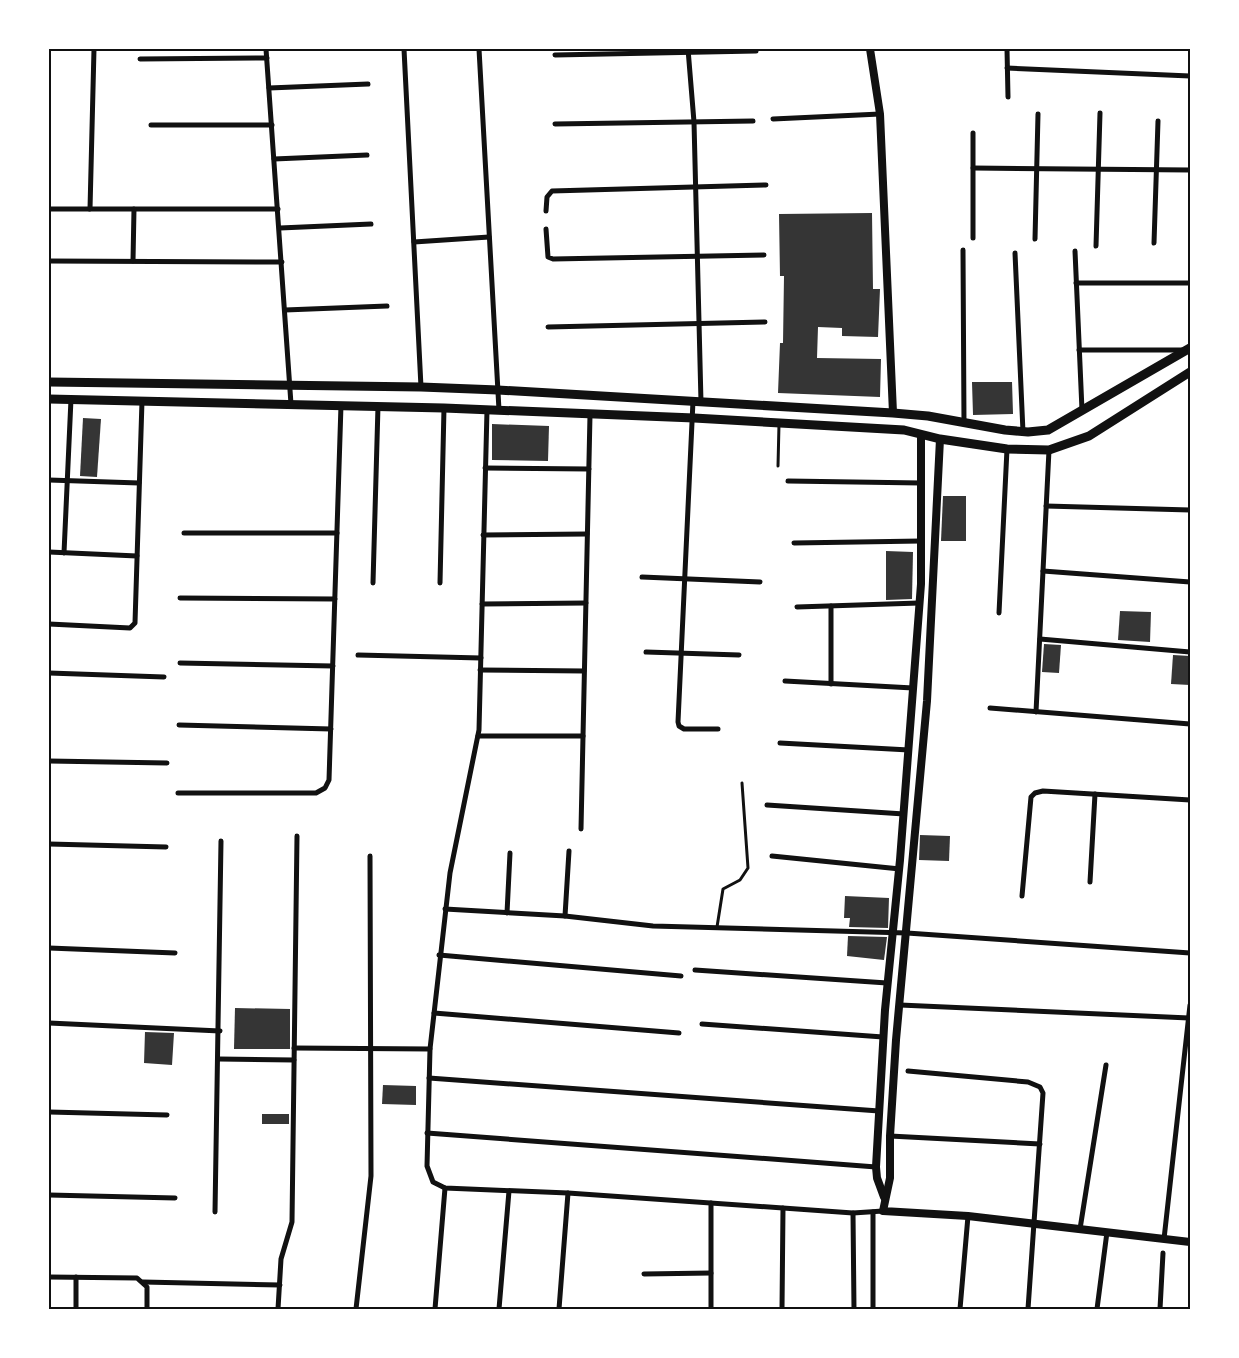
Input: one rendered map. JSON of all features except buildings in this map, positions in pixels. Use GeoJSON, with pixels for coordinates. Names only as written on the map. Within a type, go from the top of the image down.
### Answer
{"type":"FeatureCollection","features":[{"type":"Feature","properties":{"kind":"main road"},"geometry":{"type":"LineString","coordinates":[[49,382],[421,387],[498,390],[893,413],[928,416],[1023,432],[1048,430],[1189,349]]}},
{"type":"Feature","properties":{"kind":"main road"},"geometry":{"type":"LineString","coordinates":[[49,399],[378,406],[694,418],[904,430],[940,439],[1008,449],[1049,450],[1089,436],[1190,372]]}},
{"type":"Feature","properties":{"kind":"street"},"geometry":{"type":"LineString","coordinates":[[90,209],[94,49]]}},
{"type":"Feature","properties":{"kind":"street"},"geometry":{"type":"LineString","coordinates":[[266,49],[291,404]]}},
{"type":"Feature","properties":{"kind":"street"},"geometry":{"type":"LineString","coordinates":[[404,49],[421,387]]}},
{"type":"Feature","properties":{"kind":"street"},"geometry":{"type":"LineString","coordinates":[[479,49],[499,410]]}},
{"type":"Feature","properties":{"kind":"street"},"geometry":{"type":"LineString","coordinates":[[870,49],[880,114],[893,413]]}},
{"type":"Feature","properties":{"kind":"street"},"geometry":{"type":"LineString","coordinates":[[1007,49],[1008,98]]}},
{"type":"Feature","properties":{"kind":"street"},"geometry":{"type":"LineString","coordinates":[[688,51],[694,122],[698,323],[697,402],[694,418],[685,579],[679,726],[684,729],[718,729]]}},
{"type":"Feature","properties":{"kind":"street"},"geometry":{"type":"LineString","coordinates":[[555,55],[756,51]]}},
{"type":"Feature","properties":{"kind":"street"},"geometry":{"type":"LineString","coordinates":[[140,59],[267,58]]}},
{"type":"Feature","properties":{"kind":"street"},"geometry":{"type":"LineString","coordinates":[[1008,68],[1190,76]]}},
{"type":"Feature","properties":{"kind":"street"},"geometry":{"type":"LineString","coordinates":[[270,88],[368,84]]}},
{"type":"Feature","properties":{"kind":"street"},"geometry":{"type":"LineString","coordinates":[[1096,246],[1100,113]]}},
{"type":"Feature","properties":{"kind":"street"},"geometry":{"type":"LineString","coordinates":[[773,119],[880,114]]}},
{"type":"Feature","properties":{"kind":"street"},"geometry":{"type":"LineString","coordinates":[[1035,239],[1038,114]]}},
{"type":"Feature","properties":{"kind":"street"},"geometry":{"type":"LineString","coordinates":[[554,124],[753,121]]}},
{"type":"Feature","properties":{"kind":"street"},"geometry":{"type":"LineString","coordinates":[[1154,243],[1158,121]]}},
{"type":"Feature","properties":{"kind":"street"},"geometry":{"type":"LineString","coordinates":[[151,125],[272,125]]}},
{"type":"Feature","properties":{"kind":"street"},"geometry":{"type":"LineString","coordinates":[[972,238],[973,133]]}},
{"type":"Feature","properties":{"kind":"street"},"geometry":{"type":"LineString","coordinates":[[274,159],[367,155]]}},
{"type":"Feature","properties":{"kind":"street"},"geometry":{"type":"LineString","coordinates":[[972,168],[1190,170]]}},
{"type":"Feature","properties":{"kind":"street"},"geometry":{"type":"LineString","coordinates":[[546,211],[547,197],[552,191],[766,186]]}},
{"type":"Feature","properties":{"kind":"street"},"geometry":{"type":"LineString","coordinates":[[49,209],[278,209]]}},
{"type":"Feature","properties":{"kind":"street"},"geometry":{"type":"LineString","coordinates":[[133,261],[134,209]]}},
{"type":"Feature","properties":{"kind":"street"},"geometry":{"type":"LineString","coordinates":[[280,228],[371,224]]}},
{"type":"Feature","properties":{"kind":"street"},"geometry":{"type":"LineString","coordinates":[[546,229],[547,253],[548,257],[553,259],[764,255]]}},
{"type":"Feature","properties":{"kind":"street"},"geometry":{"type":"LineString","coordinates":[[414,242],[489,237]]}},
{"type":"Feature","properties":{"kind":"street"},"geometry":{"type":"LineString","coordinates":[[963,250],[964,422]]}},
{"type":"Feature","properties":{"kind":"street"},"geometry":{"type":"LineString","coordinates":[[1074,251],[1082,410]]}},
{"type":"Feature","properties":{"kind":"street"},"geometry":{"type":"LineString","coordinates":[[1015,253],[1023,432]]}},
{"type":"Feature","properties":{"kind":"street"},"geometry":{"type":"LineString","coordinates":[[49,261],[282,262]]}},
{"type":"Feature","properties":{"kind":"street"},"geometry":{"type":"LineString","coordinates":[[1076,283],[1190,283]]}},
{"type":"Feature","properties":{"kind":"street"},"geometry":{"type":"LineString","coordinates":[[285,310],[387,306]]}},
{"type":"Feature","properties":{"kind":"street"},"geometry":{"type":"LineString","coordinates":[[548,327],[765,322]]}},
{"type":"Feature","properties":{"kind":"street"},"geometry":{"type":"LineString","coordinates":[[1079,350],[1189,349]]}},
{"type":"Feature","properties":{"kind":"street"},"geometry":{"type":"LineString","coordinates":[[64,553],[70,399]]}},
{"type":"Feature","properties":{"kind":"street"},"geometry":{"type":"LineString","coordinates":[[49,624],[133,627],[142,401]]}},
{"type":"Feature","properties":{"kind":"street"},"geometry":{"type":"LineString","coordinates":[[178,793],[316,793],[325,788],[330,780],[341,405]]}},
{"type":"Feature","properties":{"kind":"street"},"geometry":{"type":"LineString","coordinates":[[373,583],[378,406]]}},
{"type":"Feature","properties":{"kind":"street"},"geometry":{"type":"LineString","coordinates":[[440,583],[444,408]]}},
{"type":"Feature","properties":{"kind":"street"},"geometry":{"type":"LineString","coordinates":[[487,410],[478,736],[450,873],[439,955],[430,1049],[427,1133],[429,1176],[433,1182],[445,1188],[568,1193],[853,1213],[883,1211],[968,1216],[1190,1242]]}},
{"type":"Feature","properties":{"kind":"street"},"geometry":{"type":"LineString","coordinates":[[581,828],[590,415]]}},
{"type":"Feature","properties":{"kind":"street"},"geometry":{"type":"LineString","coordinates":[[884,1197],[877,1178],[876,1167],[887,982],[900,869],[920,603],[921,435]]}},
{"type":"Feature","properties":{"kind":"street"},"geometry":{"type":"LineString","coordinates":[[883,1211],[884,1197],[890,1178],[890,1136],[900,1005],[927,701],[940,439]]}},
{"type":"Feature","properties":{"kind":"street"},"geometry":{"type":"LineString","coordinates":[[999,613],[1008,449]]}},
{"type":"Feature","properties":{"kind":"street"},"geometry":{"type":"LineString","coordinates":[[1036,712],[1049,450]]}},
{"type":"Feature","properties":{"kind":"street"},"geometry":{"type":"LineString","coordinates":[[484,468],[589,469]]}},
{"type":"Feature","properties":{"kind":"street"},"geometry":{"type":"LineString","coordinates":[[49,480],[140,484]]}},
{"type":"Feature","properties":{"kind":"street"},"geometry":{"type":"LineString","coordinates":[[788,481],[921,483]]}},
{"type":"Feature","properties":{"kind":"street"},"geometry":{"type":"LineString","coordinates":[[1046,506],[1190,510]]}},
{"type":"Feature","properties":{"kind":"street"},"geometry":{"type":"LineString","coordinates":[[184,533],[337,533]]}},
{"type":"Feature","properties":{"kind":"street"},"geometry":{"type":"LineString","coordinates":[[484,534],[587,534]]}},
{"type":"Feature","properties":{"kind":"street"},"geometry":{"type":"LineString","coordinates":[[794,543],[921,541]]}},
{"type":"Feature","properties":{"kind":"street"},"geometry":{"type":"LineString","coordinates":[[49,552],[137,556]]}},
{"type":"Feature","properties":{"kind":"street"},"geometry":{"type":"LineString","coordinates":[[1043,571],[1190,582]]}},
{"type":"Feature","properties":{"kind":"street"},"geometry":{"type":"LineString","coordinates":[[642,577],[760,582]]}},
{"type":"Feature","properties":{"kind":"street"},"geometry":{"type":"LineString","coordinates":[[180,598],[335,599]]}},
{"type":"Feature","properties":{"kind":"street"},"geometry":{"type":"LineString","coordinates":[[482,604],[586,603]]}},
{"type":"Feature","properties":{"kind":"street"},"geometry":{"type":"LineString","coordinates":[[797,607],[920,603]]}},
{"type":"Feature","properties":{"kind":"street"},"geometry":{"type":"LineString","coordinates":[[831,606],[831,684]]}},
{"type":"Feature","properties":{"kind":"street"},"geometry":{"type":"LineString","coordinates":[[1040,639],[1190,652]]}},
{"type":"Feature","properties":{"kind":"street"},"geometry":{"type":"LineString","coordinates":[[646,652],[739,655]]}},
{"type":"Feature","properties":{"kind":"street"},"geometry":{"type":"LineString","coordinates":[[358,655],[481,658]]}},
{"type":"Feature","properties":{"kind":"street"},"geometry":{"type":"LineString","coordinates":[[180,663],[333,666]]}},
{"type":"Feature","properties":{"kind":"street"},"geometry":{"type":"LineString","coordinates":[[480,670],[584,671]]}},
{"type":"Feature","properties":{"kind":"street"},"geometry":{"type":"LineString","coordinates":[[49,673],[164,677]]}},
{"type":"Feature","properties":{"kind":"street"},"geometry":{"type":"LineString","coordinates":[[785,681],[913,688]]}},
{"type":"Feature","properties":{"kind":"street"},"geometry":{"type":"LineString","coordinates":[[990,708],[1190,724]]}},
{"type":"Feature","properties":{"kind":"street"},"geometry":{"type":"LineString","coordinates":[[179,725],[331,729]]}},
{"type":"Feature","properties":{"kind":"street"},"geometry":{"type":"LineString","coordinates":[[478,736],[583,736]]}},
{"type":"Feature","properties":{"kind":"street"},"geometry":{"type":"LineString","coordinates":[[780,742],[909,750]]}},
{"type":"Feature","properties":{"kind":"street"},"geometry":{"type":"LineString","coordinates":[[49,760],[168,764]]}},
{"type":"Feature","properties":{"kind":"street"},"geometry":{"type":"LineString","coordinates":[[1022,896],[1031,797],[1035,793],[1043,791],[1190,800]]}},
{"type":"Feature","properties":{"kind":"street"},"geometry":{"type":"LineString","coordinates":[[1090,882],[1095,794]]}},
{"type":"Feature","properties":{"kind":"street"},"geometry":{"type":"LineString","coordinates":[[767,805],[904,814]]}},
{"type":"Feature","properties":{"kind":"street"},"geometry":{"type":"LineString","coordinates":[[278,1309],[281,1259],[292,1222],[297,836]]}},
{"type":"Feature","properties":{"kind":"street"},"geometry":{"type":"LineString","coordinates":[[215,1212],[220,1031],[221,841]]}},
{"type":"Feature","properties":{"kind":"street"},"geometry":{"type":"LineString","coordinates":[[49,844],[166,848]]}},
{"type":"Feature","properties":{"kind":"street"},"geometry":{"type":"LineString","coordinates":[[565,916],[569,851]]}},
{"type":"Feature","properties":{"kind":"street"},"geometry":{"type":"LineString","coordinates":[[507,913],[510,853]]}},
{"type":"Feature","properties":{"kind":"street"},"geometry":{"type":"LineString","coordinates":[[356,1309],[371,1176],[370,856]]}},
{"type":"Feature","properties":{"kind":"street"},"geometry":{"type":"LineString","coordinates":[[772,856],[900,869]]}},
{"type":"Feature","properties":{"kind":"street"},"geometry":{"type":"LineString","coordinates":[[445,910],[565,916],[653,926],[893,932],[1190,953]]}},
{"type":"Feature","properties":{"kind":"street"},"geometry":{"type":"LineString","coordinates":[[49,948],[175,953]]}},
{"type":"Feature","properties":{"kind":"street"},"geometry":{"type":"LineString","coordinates":[[439,955],[681,976]]}},
{"type":"Feature","properties":{"kind":"street"},"geometry":{"type":"LineString","coordinates":[[695,970],[887,982]]}},
{"type":"Feature","properties":{"kind":"street"},"geometry":{"type":"LineString","coordinates":[[900,1005],[1189,1018]]}},
{"type":"Feature","properties":{"kind":"street"},"geometry":{"type":"LineString","coordinates":[[1164,1239],[1190,1006]]}},
{"type":"Feature","properties":{"kind":"street"},"geometry":{"type":"LineString","coordinates":[[434,1013],[679,1033]]}},
{"type":"Feature","properties":{"kind":"street"},"geometry":{"type":"LineString","coordinates":[[49,1023],[220,1031]]}},
{"type":"Feature","properties":{"kind":"street"},"geometry":{"type":"LineString","coordinates":[[702,1024],[883,1036]]}},
{"type":"Feature","properties":{"kind":"street"},"geometry":{"type":"LineString","coordinates":[[294,1048],[430,1049]]}},
{"type":"Feature","properties":{"kind":"street"},"geometry":{"type":"LineString","coordinates":[[219,1059],[294,1060]]}},
{"type":"Feature","properties":{"kind":"street"},"geometry":{"type":"LineString","coordinates":[[1080,1229],[1106,1065]]}},
{"type":"Feature","properties":{"kind":"street"},"geometry":{"type":"LineString","coordinates":[[908,1071],[1036,1083],[1043,1093],[1036,1224],[1028,1309]]}},
{"type":"Feature","properties":{"kind":"street"},"geometry":{"type":"LineString","coordinates":[[429,1078],[879,1110]]}},
{"type":"Feature","properties":{"kind":"street"},"geometry":{"type":"LineString","coordinates":[[49,1112],[167,1115]]}},
{"type":"Feature","properties":{"kind":"street"},"geometry":{"type":"LineString","coordinates":[[427,1133],[876,1167]]}},
{"type":"Feature","properties":{"kind":"street"},"geometry":{"type":"LineString","coordinates":[[890,1136],[1040,1144]]}},
{"type":"Feature","properties":{"kind":"street"},"geometry":{"type":"LineString","coordinates":[[435,1309],[445,1188]]}},
{"type":"Feature","properties":{"kind":"street"},"geometry":{"type":"LineString","coordinates":[[500,1309],[509,1190]]}},
{"type":"Feature","properties":{"kind":"street"},"geometry":{"type":"LineString","coordinates":[[559,1309],[568,1193]]}},
{"type":"Feature","properties":{"kind":"street"},"geometry":{"type":"LineString","coordinates":[[49,1195],[175,1198]]}},
{"type":"Feature","properties":{"kind":"street"},"geometry":{"type":"LineString","coordinates":[[711,1203],[711,1309]]}},
{"type":"Feature","properties":{"kind":"street"},"geometry":{"type":"LineString","coordinates":[[782,1309],[783,1208]]}},
{"type":"Feature","properties":{"kind":"street"},"geometry":{"type":"LineString","coordinates":[[872,1309],[873,1212]]}},
{"type":"Feature","properties":{"kind":"street"},"geometry":{"type":"LineString","coordinates":[[853,1213],[854,1309]]}},
{"type":"Feature","properties":{"kind":"street"},"geometry":{"type":"LineString","coordinates":[[960,1309],[968,1216]]}},
{"type":"Feature","properties":{"kind":"street"},"geometry":{"type":"LineString","coordinates":[[1097,1309],[1106,1232]]}},
{"type":"Feature","properties":{"kind":"street"},"geometry":{"type":"LineString","coordinates":[[1160,1309],[1163,1253]]}},
{"type":"Feature","properties":{"kind":"street"},"geometry":{"type":"LineString","coordinates":[[644,1274],[711,1272]]}},
{"type":"Feature","properties":{"kind":"street"},"geometry":{"type":"LineString","coordinates":[[49,1277],[137,1278],[147,1287],[147,1309]]}},
{"type":"Feature","properties":{"kind":"street"},"geometry":{"type":"LineString","coordinates":[[76,1277],[76,1309]]}},
{"type":"Feature","properties":{"kind":"street"},"geometry":{"type":"LineString","coordinates":[[143,1282],[280,1285]]}},
{"type":"Feature","properties":{"kind":"lane"},"geometry":{"type":"LineString","coordinates":[[778,466],[779,423]]}},
{"type":"Feature","properties":{"kind":"lane"},"geometry":{"type":"LineString","coordinates":[[717,927],[723,889],[740,880],[748,868],[742,783]]}}]}
